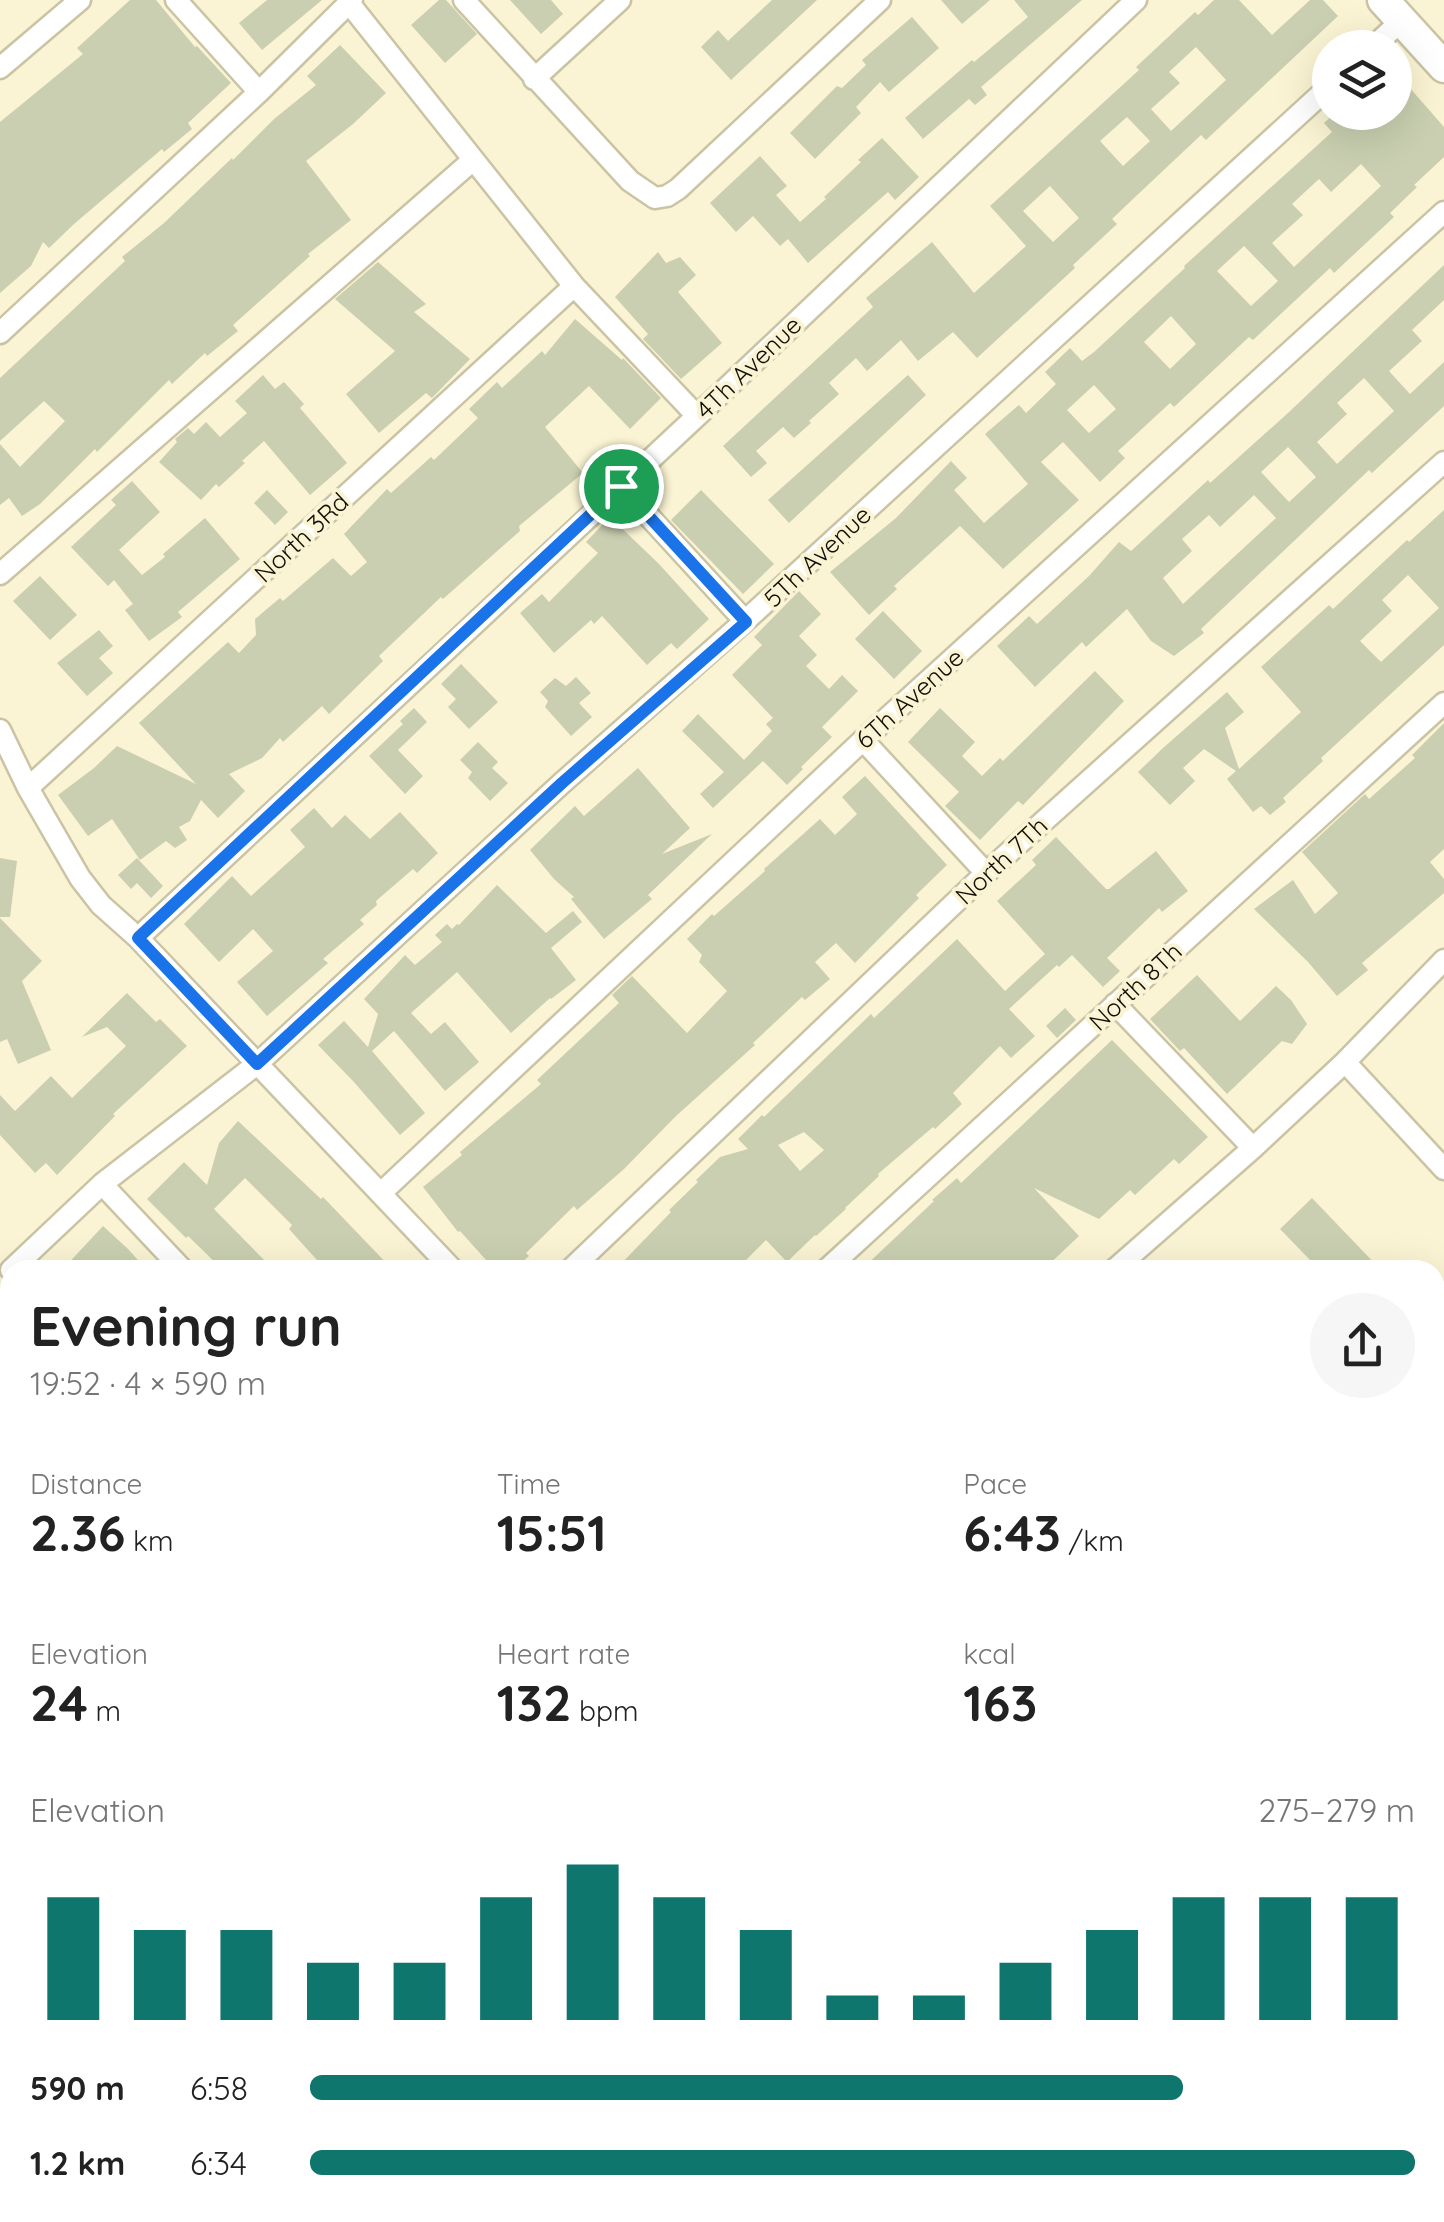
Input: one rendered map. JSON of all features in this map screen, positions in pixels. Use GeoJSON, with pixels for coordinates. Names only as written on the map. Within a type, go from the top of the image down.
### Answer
{"type":"FeatureCollection","features":[{"type":"Feature","properties":{"kind":"main road"},"geometry":{"type":"LineString","coordinates":[[1392,10],[1444,67]]}},
{"type":"Feature","properties":{"kind":"street"},"geometry":{"type":"LineString","coordinates":[[0,68],[80,0]]}},
{"type":"Feature","properties":{"kind":"street"},"geometry":{"type":"LineString","coordinates":[[176,0],[258,92]]}},
{"type":"Feature","properties":{"kind":"street"},"geometry":{"type":"LineString","coordinates":[[464,0],[630,181],[655,198],[678,190],[880,0]]}},
{"type":"Feature","properties":{"kind":"street"},"geometry":{"type":"LineString","coordinates":[[534,79],[620,0]]}},
{"type":"Feature","properties":{"kind":"street","name":"4Th Avenue"},"geometry":{"type":"LineString","coordinates":[[138,938],[1136,0]]}},
{"type":"Feature","properties":{"kind":"street"},"geometry":{"type":"LineString","coordinates":[[0,333],[351,2],[574,286],[697,416]]}},
{"type":"Feature","properties":{"kind":"street","name":"5Th Avenue"},"geometry":{"type":"LineString","coordinates":[[21,1260],[102,1184],[257,1064],[1312,103]]}},
{"type":"Feature","properties":{"kind":"street"},"geometry":{"type":"LineString","coordinates":[[0,574],[473,160]]}},
{"type":"Feature","properties":{"kind":"street","name":"6Th Avenue"},"geometry":{"type":"LineString","coordinates":[[381,1193],[863,740],[1444,212]]}},
{"type":"Feature","properties":{"kind":"street","name":"North 3Rd"},"geometry":{"type":"LineString","coordinates":[[28,788],[574,286]]}},
{"type":"Feature","properties":{"kind":"street","name":"North 7Th"},"geometry":{"type":"LineString","coordinates":[[580,1260],[986,873],[1444,462]]}},
{"type":"Feature","properties":{"kind":"street"},"geometry":{"type":"LineString","coordinates":[[621,486],[746,622]]}},
{"type":"Feature","properties":{"kind":"street","name":"North 8Th"},"geometry":{"type":"LineString","coordinates":[[837,1260],[1444,703]]}},
{"type":"Feature","properties":{"kind":"street"},"geometry":{"type":"LineString","coordinates":[[0,730],[28,788],[80,878],[101,905],[138,938],[444,1260]]}},
{"type":"Feature","properties":{"kind":"street"},"geometry":{"type":"LineString","coordinates":[[863,740],[986,873]]}},
{"type":"Feature","properties":{"kind":"street"},"geometry":{"type":"LineString","coordinates":[[1125,1260],[1345,1062],[1444,960]]}},
{"type":"Feature","properties":{"kind":"street"},"geometry":{"type":"LineString","coordinates":[[1115,1004],[1253,1148]]}},
{"type":"Feature","properties":{"kind":"street"},"geometry":{"type":"LineString","coordinates":[[1345,1062],[1444,1168]]}},
{"type":"Feature","properties":{"kind":"street"},"geometry":{"type":"LineString","coordinates":[[102,1184],[174,1260]]}},
{"type":"Feature","properties":{"kind":"building"},"geometry":{"type":"Polygon","coordinates":[[[130,0],[156,0],[231,83],[188,123],[192,129],[164,152],[162,149],[49,248],[43,242],[31,266],[0,293],[0,122],[83,54],[77,48],[130,0]]]}},
{"type":"Feature","properties":{"kind":"building"},"geometry":{"type":"Polygon","coordinates":[[[267,0],[322,0],[262,50],[239,23],[267,0]]]}},
{"type":"Feature","properties":{"kind":"building"},"geometry":{"type":"Polygon","coordinates":[[[439,0],[446,0],[477,34],[445,63],[411,25],[439,0]]]}},
{"type":"Feature","properties":{"kind":"building"},"geometry":{"type":"Polygon","coordinates":[[[510,0],[551,0],[563,14],[541,34],[510,0]]]}},
{"type":"Feature","properties":{"kind":"building"},"geometry":{"type":"Polygon","coordinates":[[[772,0],[817,0],[731,80],[701,47],[718,30],[728,41],[772,0]]]}},
{"type":"Feature","properties":{"kind":"building"},"geometry":{"type":"Polygon","coordinates":[[[941,0],[990,0],[962,24],[941,0]]]}},
{"type":"Feature","properties":{"kind":"building"},"geometry":{"type":"Polygon","coordinates":[[[1014,0],[1082,0],[981,87],[987,95],[975,105],[969,99],[923,139],[905,118],[1028,17],[1014,0]]]}},
{"type":"Feature","properties":{"kind":"building"},"geometry":{"type":"Polygon","coordinates":[[[1214,0],[1239,0],[1272,35],[1310,0],[1323,0],[1338,16],[1323,30],[1312,30],[1312,40],[1206,140],[1201,135],[1133,199],[1112,219],[1117,224],[1073,265],[1075,268],[977,358],[953,332],[918,361],[901,340],[867,371],[856,358],[829,383],[839,394],[811,423],[794,438],[783,427],[756,451],[767,463],[751,477],[723,446],[873,307],[866,298],[932,242],[974,293],[1026,246],[990,206],[1139,70],[1136,67],[1195,12],[1198,15],[1214,0]],[[1196,47],[1169,72],[1180,83],[1151,109],[1171,131],[1226,80],[1196,47]],[[1127,117],[1100,141],[1123,166],[1150,141],[1127,117]],[[1050,186],[1023,211],[1053,242],[1079,218],[1050,186]]]}},
{"type":"Feature","properties":{"kind":"building"},"geometry":{"type":"Polygon","coordinates":[[[912,17],[939,48],[889,92],[880,82],[856,107],[861,113],[815,159],[790,133],[837,86],[842,88],[866,65],[862,60],[912,17]]]}},
{"type":"Feature","properties":{"kind":"building"},"geometry":{"type":"Polygon","coordinates":[[[340,45],[386,93],[306,161],[351,220],[308,254],[233,325],[238,331],[207,356],[205,353],[172,384],[169,380],[40,504],[22,516],[9,498],[0,505],[0,444],[20,467],[65,421],[44,401],[0,441],[0,378],[125,261],[122,257],[316,85],[307,76],[340,45]]]}},
{"type":"Feature","properties":{"kind":"building"},"geometry":{"type":"Polygon","coordinates":[[[1412,90],[1444,127],[1444,157],[1390,213],[1394,217],[1334,273],[1330,268],[1253,340],[1249,337],[1174,407],[1170,403],[1118,451],[1125,458],[1100,482],[1063,442],[1041,462],[1079,500],[1003,569],[960,526],[894,586],[897,589],[869,615],[830,572],[896,518],[951,461],[967,478],[954,490],[984,523],[1028,484],[985,434],[1019,405],[1026,413],[1056,384],[1045,372],[1070,348],[1082,361],[1094,352],[1332,132],[1412,130],[1412,90]],[[1361,164],[1331,192],[1319,179],[1292,204],[1303,215],[1272,243],[1294,267],[1381,186],[1361,164]],[[1244,246],[1217,271],[1251,306],[1278,281],[1244,246]],[[1171,316],[1144,342],[1170,369],[1196,344],[1171,316]],[[1094,385],[1067,410],[1089,433],[1116,409],[1094,385]]]}},
{"type":"Feature","properties":{"kind":"building"},"geometry":{"type":"Polygon","coordinates":[[[882,138],[919,177],[895,200],[888,192],[808,263],[788,239],[780,246],[753,216],[736,232],[710,203],[760,156],[787,186],[776,195],[800,222],[882,138]]]}},
{"type":"Feature","properties":{"kind":"building"},"geometry":{"type":"Polygon","coordinates":[[[658,252],[666,263],[680,257],[696,275],[678,292],[722,343],[681,379],[643,339],[648,334],[615,297],[658,252]]]}},
{"type":"Feature","properties":{"kind":"building"},"geometry":{"type":"Polygon","coordinates":[[[378,262],[426,304],[414,312],[470,359],[432,398],[426,393],[379,433],[346,394],[395,351],[335,299],[378,262]]]}},
{"type":"Feature","properties":{"kind":"building"},"geometry":{"type":"Polygon","coordinates":[[[1444,265],[1444,300],[1412,330],[1422,341],[1389,371],[1410,394],[1444,362],[1444,406],[1372,473],[1369,470],[1201,629],[1204,633],[1174,656],[1151,641],[1127,609],[1086,647],[1082,642],[1035,687],[997,646],[1029,616],[1037,624],[1119,542],[1131,551],[1288,413],[1444,265]],[[1364,378],[1337,403],[1347,414],[1317,442],[1337,464],[1394,411],[1364,378]],[[1288,447],[1261,472],[1289,502],[1316,477],[1288,447]],[[1254,495],[1220,527],[1209,515],[1182,539],[1192,551],[1163,578],[1183,604],[1276,518],[1254,495]]]}},
{"type":"Feature","properties":{"kind":"building"},"geometry":{"type":"Polygon","coordinates":[[[575,319],[623,358],[661,398],[630,429],[589,386],[545,427],[583,473],[441,597],[379,656],[383,661],[329,714],[322,706],[283,742],[280,738],[262,758],[229,774],[245,791],[218,818],[201,800],[190,821],[179,827],[187,840],[175,848],[166,841],[140,860],[112,819],[88,836],[58,795],[117,746],[196,784],[139,723],[228,642],[239,653],[256,635],[255,619],[280,598],[283,601],[333,558],[351,576],[367,562],[344,534],[387,489],[391,493],[431,457],[434,460],[478,418],[469,409],[497,382],[502,388],[542,351],[545,355],[575,319]]]}},
{"type":"Feature","properties":{"kind":"building"},"geometry":{"type":"Polygon","coordinates":[[[263,375],[275,389],[284,382],[304,404],[300,408],[347,463],[310,495],[264,441],[242,461],[245,463],[201,500],[159,462],[188,428],[194,434],[206,422],[220,437],[247,413],[235,401],[263,375]]]}},
{"type":"Feature","properties":{"kind":"building"},"geometry":{"type":"Polygon","coordinates":[[[908,375],[926,395],[789,523],[768,500],[908,375]]]}},
{"type":"Feature","properties":{"kind":"building"},"geometry":{"type":"Polygon","coordinates":[[[132,481],[160,512],[119,550],[142,575],[205,518],[240,559],[178,612],[182,617],[149,641],[125,610],[133,604],[114,580],[108,586],[71,547],[116,505],[111,500],[132,481]]]}},
{"type":"Feature","properties":{"kind":"building"},"geometry":{"type":"Polygon","coordinates":[[[267,490],[288,512],[275,525],[254,503],[267,490]]]}},
{"type":"Feature","properties":{"kind":"building"},"geometry":{"type":"Polygon","coordinates":[[[701,490],[774,564],[743,594],[671,520],[701,490]]]}},
{"type":"Feature","properties":{"kind":"building"},"geometry":{"type":"Polygon","coordinates":[[[1444,510],[1444,645],[1321,758],[1323,761],[1283,798],[1286,802],[1270,815],[1261,806],[1253,812],[1227,779],[1236,771],[1204,749],[1183,768],[1195,781],[1170,805],[1138,772],[1227,692],[1244,712],[1225,728],[1239,769],[1301,712],[1261,667],[1329,605],[1333,609],[1444,510]],[[1408,575],[1382,600],[1392,611],[1360,641],[1381,662],[1439,608],[1408,575]]]}},
{"type":"Feature","properties":{"kind":"building"},"geometry":{"type":"Polygon","coordinates":[[[610,517],[709,619],[677,649],[671,643],[647,665],[602,616],[594,624],[591,620],[554,653],[520,613],[542,594],[549,602],[598,553],[586,542],[610,517]]]}},
{"type":"Feature","properties":{"kind":"building"},"geometry":{"type":"Polygon","coordinates":[[[40,576],[77,615],[50,640],[13,601],[40,576]]]}},
{"type":"Feature","properties":{"kind":"building"},"geometry":{"type":"Polygon","coordinates":[[[799,591],[821,614],[799,636],[817,655],[806,666],[829,689],[842,675],[858,691],[822,727],[832,737],[787,785],[763,761],[713,808],[700,794],[724,772],[682,731],[698,714],[744,760],[772,731],[766,724],[773,718],[732,675],[762,645],[754,637],[799,591]]]}},
{"type":"Feature","properties":{"kind":"building"},"geometry":{"type":"Polygon","coordinates":[[[883,611],[922,651],[894,679],[855,639],[883,611]]]}},
{"type":"Feature","properties":{"kind":"building"},"geometry":{"type":"Polygon","coordinates":[[[99,630],[113,646],[99,658],[113,673],[87,696],[57,663],[99,630]]]}},
{"type":"Feature","properties":{"kind":"building"},"geometry":{"type":"Polygon","coordinates":[[[461,664],[498,702],[469,729],[448,707],[456,699],[441,684],[461,664]]]}},
{"type":"Feature","properties":{"kind":"building"},"geometry":{"type":"Polygon","coordinates":[[[1095,671],[1124,701],[1023,805],[1018,801],[980,840],[945,806],[959,792],[908,742],[940,708],[975,742],[962,756],[982,776],[1000,758],[1003,761],[1095,671]]]}},
{"type":"Feature","properties":{"kind":"building"},"geometry":{"type":"Polygon","coordinates":[[[576,677],[591,693],[579,703],[592,717],[571,736],[545,707],[548,701],[540,692],[555,678],[566,686],[576,677]]]}},
{"type":"Feature","properties":{"kind":"building"},"geometry":{"type":"Polygon","coordinates":[[[414,708],[427,722],[398,750],[423,776],[405,794],[369,756],[414,708]]]}},
{"type":"Feature","properties":{"kind":"building"},"geometry":{"type":"Polygon","coordinates":[[[1444,723],[1444,849],[1430,862],[1444,879],[1444,893],[1362,963],[1368,970],[1337,996],[1254,909],[1293,880],[1315,914],[1338,893],[1302,852],[1365,794],[1369,799],[1415,758],[1412,755],[1444,723]]]}},
{"type":"Feature","properties":{"kind":"building"},"geometry":{"type":"Polygon","coordinates":[[[478,742],[498,762],[492,768],[508,783],[490,801],[468,778],[472,772],[460,760],[478,742]]]}},
{"type":"Feature","properties":{"kind":"building"},"geometry":{"type":"Polygon","coordinates":[[[638,768],[690,828],[662,854],[712,834],[648,895],[652,899],[604,939],[571,899],[574,897],[530,850],[575,806],[584,816],[638,768]]]}},
{"type":"Feature","properties":{"kind":"building"},"geometry":{"type":"Polygon","coordinates":[[[865,776],[947,865],[855,963],[836,943],[815,962],[830,979],[805,1000],[802,997],[624,1169],[577,1210],[574,1206],[526,1253],[529,1256],[524,1260],[486,1260],[423,1187],[541,1084],[537,1080],[619,1003],[612,995],[632,976],[687,1033],[727,991],[699,962],[702,955],[687,939],[820,819],[835,835],[857,814],[842,797],[865,776]]]}},
{"type":"Feature","properties":{"kind":"building"},"geometry":{"type":"Polygon","coordinates":[[[314,808],[332,828],[345,815],[370,839],[400,812],[438,853],[376,901],[377,905],[360,920],[364,924],[323,959],[328,963],[267,1016],[237,982],[273,951],[253,929],[219,962],[184,924],[232,876],[251,896],[305,847],[290,830],[314,808]]]}},
{"type":"Feature","properties":{"kind":"building"},"geometry":{"type":"Polygon","coordinates":[[[1056,837],[1109,889],[1156,851],[1188,891],[1162,912],[1159,908],[1107,958],[1120,971],[1103,987],[1072,955],[1009,1009],[1035,1036],[1011,1058],[1000,1046],[953,1093],[962,1104],[878,1174],[789,1260],[766,1240],[746,1260],[625,1260],[720,1157],[748,1149],[738,1139],[762,1115],[871,1014],[874,1018],[957,939],[1005,991],[1045,954],[997,901],[1036,865],[1032,860],[1056,837]],[[804,1132],[778,1145],[800,1171],[824,1150],[804,1132]]]}},
{"type":"Feature","properties":{"kind":"building"},"geometry":{"type":"Polygon","coordinates":[[[0,858],[17,861],[10,917],[0,917],[0,858]]]}},
{"type":"Feature","properties":{"kind":"building"},"geometry":{"type":"Polygon","coordinates":[[[137,858],[163,886],[151,898],[137,883],[131,889],[118,875],[137,858]]]}},
{"type":"Feature","properties":{"kind":"building"},"geometry":{"type":"Polygon","coordinates":[[[497,885],[546,933],[573,911],[582,922],[551,948],[576,980],[511,1033],[457,972],[411,1013],[431,1034],[445,1022],[479,1062],[445,1091],[394,1031],[372,1051],[425,1113],[400,1135],[318,1045],[344,1021],[368,1047],[378,1014],[364,999],[405,955],[415,965],[442,942],[435,935],[447,924],[452,929],[459,925],[497,885]]]}},
{"type":"Feature","properties":{"kind":"building"},"geometry":{"type":"Polygon","coordinates":[[[0,918],[42,961],[22,981],[51,1050],[18,1064],[7,1039],[0,1042],[0,918]]]}},
{"type":"Feature","properties":{"kind":"building"},"geometry":{"type":"Polygon","coordinates":[[[1197,975],[1240,1021],[1276,986],[1307,1024],[1292,1044],[1282,1041],[1227,1094],[1150,1019],[1197,975]]]}},
{"type":"Feature","properties":{"kind":"building"},"geometry":{"type":"Polygon","coordinates":[[[127,993],[187,1046],[113,1114],[57,1175],[46,1163],[35,1173],[0,1135],[0,1095],[15,1111],[51,1076],[72,1098],[126,1046],[107,1027],[82,1037],[127,993]]]}},
{"type":"Feature","properties":{"kind":"building"},"geometry":{"type":"Polygon","coordinates":[[[1065,1008],[1076,1020],[1057,1038],[1046,1026],[1065,1008]]]}},
{"type":"Feature","properties":{"kind":"building"},"geometry":{"type":"Polygon","coordinates":[[[1112,1040],[1208,1137],[1179,1164],[1174,1159],[1135,1195],[1130,1190],[1099,1219],[1034,1188],[1079,1236],[1054,1260],[872,1260],[957,1178],[961,1183],[1112,1040]]]}},
{"type":"Feature","properties":{"kind":"building"},"geometry":{"type":"Polygon","coordinates":[[[238,1121],[323,1197],[383,1260],[317,1260],[289,1229],[292,1225],[245,1178],[214,1209],[264,1260],[213,1260],[147,1199],[184,1162],[207,1185],[219,1143],[238,1121]]]}},
{"type":"Feature","properties":{"kind":"building"},"geometry":{"type":"Polygon","coordinates":[[[1312,1198],[1371,1260],[1310,1260],[1280,1229],[1312,1198]]]}},
{"type":"Feature","properties":{"kind":"building"},"geometry":{"type":"Polygon","coordinates":[[[103,1226],[138,1260],[71,1260],[103,1226]]]}},
{"type":"Feature","properties":{"kind":"route"},"geometry":{"type":"LineString","coordinates":[[621,486],[746,622],[562,783],[257,1064],[138,938],[621,486]]}}]}
